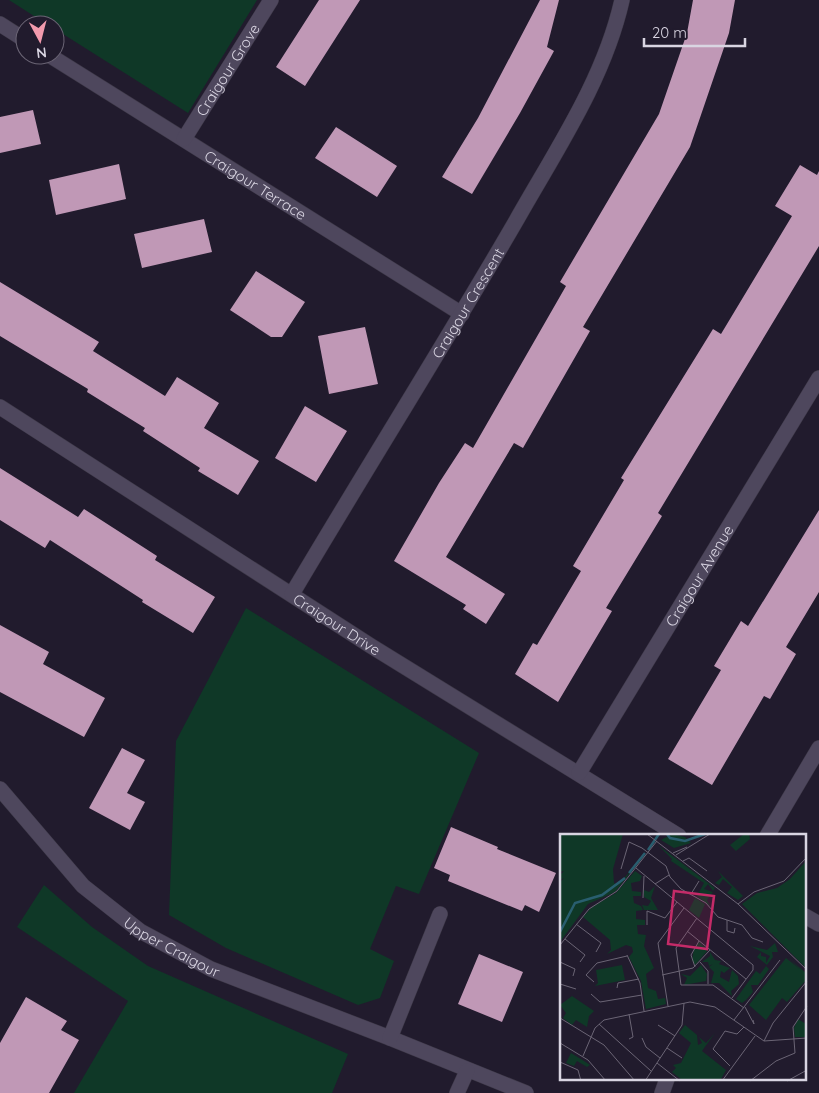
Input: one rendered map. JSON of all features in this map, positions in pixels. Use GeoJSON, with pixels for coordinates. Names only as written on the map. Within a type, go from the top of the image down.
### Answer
{"type":"FeatureCollection","features":[{"type":"Feature","properties":{"kind":"street","name":"Craigour Grove"},"geometry":{"type":"LineString","coordinates":[[184,139],[271,0]]}},
{"type":"Feature","properties":{"kind":"street","name":"Craigour Crescent"},"geometry":{"type":"LineString","coordinates":[[292,594],[462,314],[558,148],[594,82],[613,31],[622,0]]}},
{"type":"Feature","properties":{"kind":"street"},"geometry":{"type":"LineString","coordinates":[[0,24],[15,34]]}},
{"type":"Feature","properties":{"kind":"street","name":"Craigour Terrace"},"geometry":{"type":"LineString","coordinates":[[65,65],[462,314]]}},
{"type":"Feature","properties":{"kind":"street","name":"Craigour Avenue"},"geometry":{"type":"LineString","coordinates":[[579,773],[819,378]]}},
{"type":"Feature","properties":{"kind":"street","name":"Craigour Drive"},"geometry":{"type":"LineString","coordinates":[[0,407],[379,651],[676,834]]}},
{"type":"Feature","properties":{"kind":"street"},"geometry":{"type":"LineString","coordinates":[[768,834],[819,748]]}},
{"type":"Feature","properties":{"kind":"street","name":"Upper Craigour"},"geometry":{"type":"LineString","coordinates":[[0,789],[83,886],[140,931],[211,969],[526,1093]]}},
{"type":"Feature","properties":{"kind":"street"},"geometry":{"type":"LineString","coordinates":[[390,1038],[440,914]]}},
{"type":"Feature","properties":{"kind":"street"},"geometry":{"type":"LineString","coordinates":[[806,917],[819,924]]}},
{"type":"Feature","properties":{"kind":"street"},"geometry":{"type":"LineString","coordinates":[[457,1093],[467,1070]]}},
{"type":"Feature","properties":{"kind":"street"},"geometry":{"type":"LineString","coordinates":[[662,1093],[668,1080]]}},
{"type":"Feature","properties":{"kind":"green space"},"geometry":{"type":"Polygon","coordinates":[[[9,0],[257,0],[188,113],[65,35],[65,15],[32,15],[9,0]]]}},
{"type":"Feature","properties":{"kind":"green space"},"geometry":{"type":"Polygon","coordinates":[[[246,608],[479,753],[419,894],[396,886],[370,949],[394,961],[380,998],[358,1005],[226,948],[169,915],[176,741],[246,608]]]}},
{"type":"Feature","properties":{"kind":"green space"},"geometry":{"type":"Polygon","coordinates":[[[44,885],[92,927],[148,966],[348,1054],[332,1093],[74,1093],[128,1001],[17,927],[44,885]]]}},
{"type":"Feature","properties":{"kind":"building"},"geometry":{"type":"Polygon","coordinates":[[[319,0],[360,0],[305,86],[276,67],[319,0]]]}},
{"type":"Feature","properties":{"kind":"building"},"geometry":{"type":"Polygon","coordinates":[[[540,0],[559,0],[547,47],[554,51],[472,194],[442,177],[478,118],[540,0]]]}},
{"type":"Feature","properties":{"kind":"building"},"geometry":{"type":"Polygon","coordinates":[[[693,0],[735,0],[729,33],[690,147],[583,327],[590,331],[523,448],[514,443],[446,557],[505,594],[486,624],[463,609],[466,605],[394,561],[439,483],[465,443],[473,448],[566,286],[560,282],[659,114],[687,33],[693,0]]]}},
{"type":"Feature","properties":{"kind":"building"},"geometry":{"type":"Polygon","coordinates":[[[33,110],[41,144],[0,153],[0,117],[33,110]]]}},
{"type":"Feature","properties":{"kind":"building"},"geometry":{"type":"Polygon","coordinates":[[[336,127],[397,166],[377,197],[315,158],[336,127]]]}},
{"type":"Feature","properties":{"kind":"building"},"geometry":{"type":"Polygon","coordinates":[[[119,164],[126,199],[56,215],[49,180],[119,164]]]}},
{"type":"Feature","properties":{"kind":"building"},"geometry":{"type":"Polygon","coordinates":[[[800,165],[817,175],[819,171],[819,246],[658,513],[662,516],[606,608],[612,611],[558,702],[515,674],[533,643],[537,645],[581,571],[573,566],[624,480],[621,478],[713,329],[721,334],[792,216],[775,206],[800,165]]]}},
{"type":"Feature","properties":{"kind":"building"},"geometry":{"type":"Polygon","coordinates":[[[204,219],[212,252],[142,268],[134,234],[204,219]]]}},
{"type":"Feature","properties":{"kind":"building"},"geometry":{"type":"Polygon","coordinates":[[[256,271],[305,302],[282,337],[271,337],[230,310],[256,271]]]}},
{"type":"Feature","properties":{"kind":"building"},"geometry":{"type":"Polygon","coordinates":[[[0,282],[99,342],[93,351],[165,396],[177,377],[219,403],[204,428],[259,461],[238,495],[198,471],[200,468],[143,431],[145,428],[87,392],[88,389],[0,336],[0,282]]]}},
{"type":"Feature","properties":{"kind":"building"},"geometry":{"type":"Polygon","coordinates":[[[365,327],[378,384],[329,394],[318,336],[365,327]]]}},
{"type":"Feature","properties":{"kind":"building"},"geometry":{"type":"Polygon","coordinates":[[[305,406],[347,431],[316,482],[275,458],[305,406]]]}},
{"type":"Feature","properties":{"kind":"building"},"geometry":{"type":"Polygon","coordinates":[[[0,468],[78,517],[84,509],[157,556],[155,560],[215,597],[193,633],[142,602],[143,600],[50,540],[45,548],[0,520],[0,468]]]}},
{"type":"Feature","properties":{"kind":"building"},"geometry":{"type":"Polygon","coordinates":[[[819,510],[819,592],[786,647],[796,654],[770,699],[764,696],[712,785],[668,759],[721,670],[714,666],[741,621],[748,626],[819,510]]]}},
{"type":"Feature","properties":{"kind":"building"},"geometry":{"type":"Polygon","coordinates":[[[0,625],[49,652],[43,664],[105,698],[84,737],[0,692],[0,625]]]}},
{"type":"Feature","properties":{"kind":"building"},"geometry":{"type":"Polygon","coordinates":[[[122,748],[145,760],[127,793],[145,802],[130,830],[89,808],[122,748]]]}},
{"type":"Feature","properties":{"kind":"building"},"geometry":{"type":"Polygon","coordinates":[[[451,827],[498,847],[497,849],[556,873],[539,912],[525,905],[522,911],[448,881],[450,875],[434,868],[451,827]]]}},
{"type":"Feature","properties":{"kind":"building"},"geometry":{"type":"Polygon","coordinates":[[[479,954],[523,972],[502,1022],[458,1004],[479,954]]]}},
{"type":"Feature","properties":{"kind":"building"},"geometry":{"type":"Polygon","coordinates":[[[26,997],[67,1021],[61,1030],[79,1040],[49,1093],[0,1093],[0,1043],[26,997]]]}}]}
